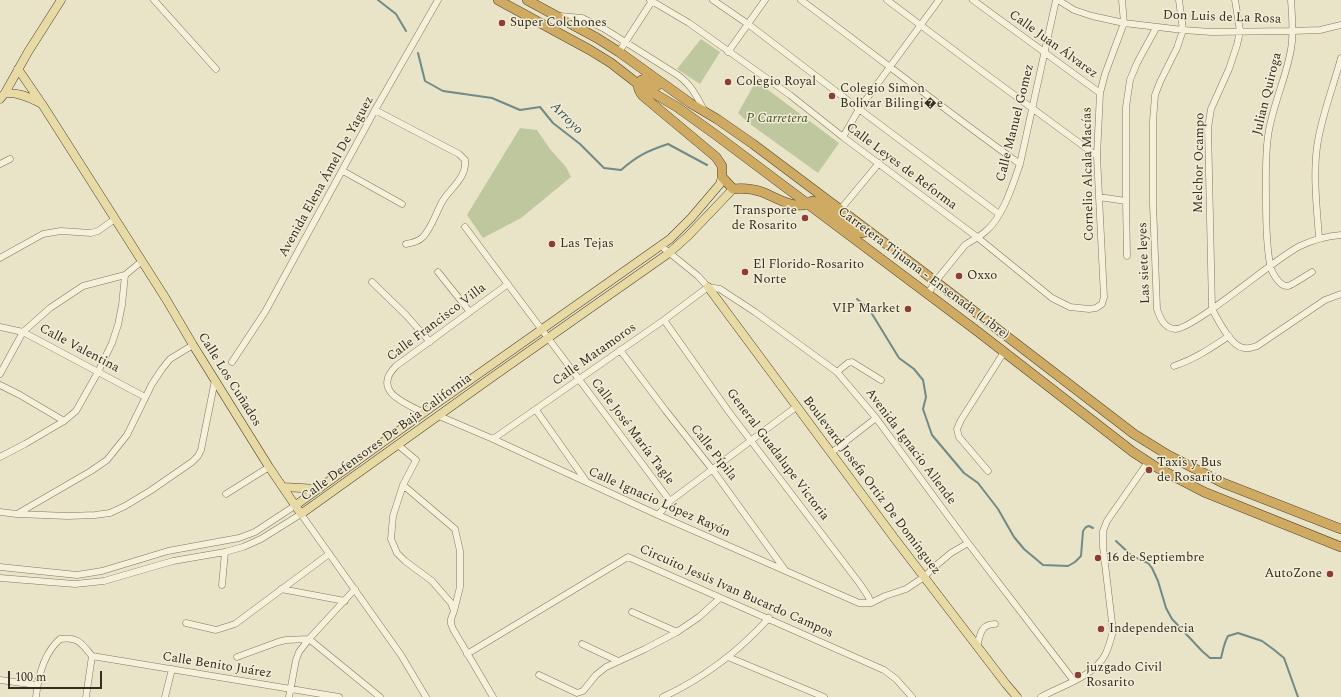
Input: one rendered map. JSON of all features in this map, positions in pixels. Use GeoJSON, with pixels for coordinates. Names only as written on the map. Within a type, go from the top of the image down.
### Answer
{"type":"FeatureCollection","features":[{"type":"Feature","properties":{"kind":"highway","name":"Carretera Tijuana - Ensenada (Libre)"},"geometry":{"type":"LineString","coordinates":[[498,0],[583,46],[611,63],[638,84],[677,107],[809,204],[1148,462],[1204,492],[1341,547]]}},
{"type":"Feature","properties":{"kind":"highway","name":"Carretera Tijuana - Ensenada (Libre)"},"geometry":{"type":"LineString","coordinates":[[527,0],[619,52],[690,103],[753,144],[869,231],[1122,426],[1168,455],[1223,483],[1341,529]]}},
{"type":"Feature","properties":{"kind":"highway"},"geometry":{"type":"LineString","coordinates":[[690,103],[685,104],[679,101],[649,80],[641,80],[638,84],[638,88],[643,96],[716,157],[722,166],[722,178],[733,189],[760,191],[793,205],[802,206],[809,204],[812,201],[818,202],[857,231],[862,233],[869,231]]}},
{"type":"Feature","properties":{"kind":"main road"},"geometry":{"type":"LineString","coordinates":[[2,94],[61,0]]}},
{"type":"Feature","properties":{"kind":"main road","name":"Calle Los Cuñados"},"geometry":{"type":"LineString","coordinates":[[18,70],[42,104],[166,299],[268,467],[301,514]]}},
{"type":"Feature","properties":{"kind":"main road"},"geometry":{"type":"LineString","coordinates":[[2,94],[13,92],[27,96],[42,104]]}},
{"type":"Feature","properties":{"kind":"main road","name":"Calle Defensores De Baja California"},"geometry":{"type":"LineString","coordinates":[[296,505],[433,406],[661,246],[691,218],[720,184],[722,178]]}},
{"type":"Feature","properties":{"kind":"main road","name":"Calle Defensores De Baja California"},"geometry":{"type":"LineString","coordinates":[[301,514],[670,252],[688,236],[733,189]]}},
{"type":"Feature","properties":{"kind":"main road","name":"Boulevard Josefa Ortiz De Domínguez"},"geometry":{"type":"LineString","coordinates":[[708,287],[924,577],[977,647],[1018,697]]}},
{"type":"Feature","properties":{"kind":"main road"},"geometry":{"type":"LineString","coordinates":[[433,406],[439,416]]}},
{"type":"Feature","properties":{"kind":"main road"},"geometry":{"type":"LineString","coordinates":[[282,487],[319,489]]}},
{"type":"Feature","properties":{"kind":"street"},"geometry":{"type":"LineString","coordinates":[[154,0],[216,69]]}},
{"type":"Feature","properties":{"kind":"street","name":"Avenida Elena Ámel De Yaguez"},"geometry":{"type":"LineString","coordinates":[[232,362],[265,312],[375,110],[438,0]]}},
{"type":"Feature","properties":{"kind":"street"},"geometry":{"type":"LineString","coordinates":[[619,52],[651,0]]}},
{"type":"Feature","properties":{"kind":"street","name":"Calle Leyes de Reforma"},"geometry":{"type":"LineString","coordinates":[[651,0],[689,23],[790,95],[843,137],[977,237],[1052,298],[1070,307],[1096,308],[1102,304]]}},
{"type":"Feature","properties":{"kind":"street"},"geometry":{"type":"LineString","coordinates":[[713,0],[748,24],[999,214]]}},
{"type":"Feature","properties":{"kind":"street"},"geometry":{"type":"LineString","coordinates":[[728,52],[765,0]]}},
{"type":"Feature","properties":{"kind":"street"},"geometry":{"type":"LineString","coordinates":[[801,0],[891,67],[963,124],[1020,164]]}},
{"type":"Feature","properties":{"kind":"street"},"geometry":{"type":"LineString","coordinates":[[887,0],[1097,156]]}},
{"type":"Feature","properties":{"kind":"street"},"geometry":{"type":"LineString","coordinates":[[843,137],[859,109],[891,67],[938,0]]}},
{"type":"Feature","properties":{"kind":"street","name":"Calle Juan Álvarez"},"geometry":{"type":"LineString","coordinates":[[973,0],[1100,93]]}},
{"type":"Feature","properties":{"kind":"street","name":"Calle Manuel Gomez"},"geometry":{"type":"LineString","coordinates":[[928,294],[935,282],[965,245],[985,233],[991,227],[1012,189],[1020,164],[1057,0]]}},
{"type":"Feature","properties":{"kind":"street","name":"Don Luis de La Rosa"},"geometry":{"type":"LineString","coordinates":[[1057,0],[1074,10],[1092,16],[1156,28],[1211,32],[1293,31],[1320,30],[1341,25]]}},
{"type":"Feature","properties":{"kind":"street"},"geometry":{"type":"LineString","coordinates":[[1122,0],[1124,23]]}},
{"type":"Feature","properties":{"kind":"street","name":"Las siete leyes"},"geometry":{"type":"LineString","coordinates":[[1179,0],[1183,30],[1177,48],[1155,95],[1153,120],[1153,204],[1157,310],[1161,319],[1167,326],[1174,329],[1182,328],[1212,309],[1270,266],[1300,246],[1319,238],[1341,235]]}},
{"type":"Feature","properties":{"kind":"street","name":"Melchor Ocampo"},"geometry":{"type":"LineString","coordinates":[[1212,309],[1208,128],[1211,108],[1229,69],[1240,31],[1235,0]]}},
{"type":"Feature","properties":{"kind":"street","name":"Julian Quiroga"},"geometry":{"type":"LineString","coordinates":[[1270,266],[1266,230],[1268,136],[1271,118],[1292,48],[1293,31],[1291,0]]}},
{"type":"Feature","properties":{"kind":"street"},"geometry":{"type":"LineString","coordinates":[[557,16],[582,18],[603,28],[626,42],[686,81],[693,89],[705,112]]}},
{"type":"Feature","properties":{"kind":"street","name":"Cornelio Alcala Macías"},"geometry":{"type":"LineString","coordinates":[[1102,304],[1104,297],[1097,156],[1100,93],[1105,74],[1124,23]]}},
{"type":"Feature","properties":{"kind":"street"},"geometry":{"type":"LineString","coordinates":[[1127,256],[1126,107],[1130,80],[1137,63],[1156,28]]}},
{"type":"Feature","properties":{"kind":"street"},"geometry":{"type":"LineString","coordinates":[[1319,238],[1317,148],[1320,129],[1336,86],[1341,58]]}},
{"type":"Feature","properties":{"kind":"street"},"geometry":{"type":"LineString","coordinates":[[375,110],[459,154],[465,160],[465,168],[460,180],[443,200],[425,234],[414,243],[406,244]]}},
{"type":"Feature","properties":{"kind":"street"},"geometry":{"type":"LineString","coordinates":[[0,164],[10,159]]}},
{"type":"Feature","properties":{"kind":"street"},"geometry":{"type":"LineString","coordinates":[[840,210],[879,163]]}},
{"type":"Feature","properties":{"kind":"street"},"geometry":{"type":"LineString","coordinates":[[343,171],[402,204]]}},
{"type":"Feature","properties":{"kind":"street"},"geometry":{"type":"LineString","coordinates":[[1098,197],[1126,201]]}},
{"type":"Feature","properties":{"kind":"street"},"geometry":{"type":"LineString","coordinates":[[0,258],[43,234],[61,231],[91,233],[98,231],[115,219]]}},
{"type":"Feature","properties":{"kind":"street"},"geometry":{"type":"LineString","coordinates":[[465,227],[548,338]]}},
{"type":"Feature","properties":{"kind":"street","name":"Avenida Ignacio Allende"},"geometry":{"type":"LineString","coordinates":[[661,246],[698,276],[708,287],[720,289],[755,312],[837,372],[876,418],[968,543],[1074,682]]}},
{"type":"Feature","properties":{"kind":"street"},"geometry":{"type":"LineString","coordinates":[[0,374],[23,332],[50,308],[83,286],[125,275],[142,262]]}},
{"type":"Feature","properties":{"kind":"street"},"geometry":{"type":"LineString","coordinates":[[1270,266],[1278,280],[1283,285],[1288,286],[1312,272]]}},
{"type":"Feature","properties":{"kind":"street"},"geometry":{"type":"LineString","coordinates":[[438,272],[470,312]]}},
{"type":"Feature","properties":{"kind":"street"},"geometry":{"type":"LineString","coordinates":[[0,457],[64,421],[76,411],[112,343],[122,306],[125,275]]}},
{"type":"Feature","properties":{"kind":"street"},"geometry":{"type":"LineString","coordinates":[[372,282],[406,315],[430,342]]}},
{"type":"Feature","properties":{"kind":"street","name":"Calle Francisco Villa"},"geometry":{"type":"LineString","coordinates":[[424,413],[394,396],[390,392],[387,384],[387,378],[391,371],[508,284]]}},
{"type":"Feature","properties":{"kind":"street","name":"Calle Matamoros"},"geometry":{"type":"LineString","coordinates":[[493,439],[664,320],[708,287]]}},
{"type":"Feature","properties":{"kind":"street"},"geometry":{"type":"LineString","coordinates":[[1212,309],[1229,336],[1238,346],[1244,348],[1257,346],[1325,300],[1341,294]]}},
{"type":"Feature","properties":{"kind":"street"},"geometry":{"type":"LineString","coordinates":[[586,299],[593,307]]}},
{"type":"Feature","properties":{"kind":"street","name":"General Guadalupe Victoria"},"geometry":{"type":"LineString","coordinates":[[664,320],[729,412],[860,584],[871,603]]}},
{"type":"Feature","properties":{"kind":"street","name":"Calle Valentina"},"geometry":{"type":"LineString","coordinates":[[0,327],[23,332],[145,397]]}},
{"type":"Feature","properties":{"kind":"street"},"geometry":{"type":"LineString","coordinates":[[1174,366],[1203,354],[1229,336]]}},
{"type":"Feature","properties":{"kind":"street","name":"Calle José María Tagle"},"geometry":{"type":"LineString","coordinates":[[548,338],[670,501]]}},
{"type":"Feature","properties":{"kind":"street"},"geometry":{"type":"LineString","coordinates":[[17,514],[91,471],[106,460],[127,435],[155,379],[170,359],[193,345]]}},
{"type":"Feature","properties":{"kind":"street","name":"Calle Pípila"},"geometry":{"type":"LineString","coordinates":[[620,350],[712,469],[786,571]]}},
{"type":"Feature","properties":{"kind":"street"},"geometry":{"type":"LineString","coordinates":[[988,471],[959,436],[957,429],[961,420],[1004,352]]}},
{"type":"Feature","properties":{"kind":"street"},"geometry":{"type":"LineString","coordinates":[[837,372],[848,363],[852,362],[881,380]]}},
{"type":"Feature","properties":{"kind":"street"},"geometry":{"type":"LineString","coordinates":[[0,512],[68,516],[110,513],[150,491],[192,462],[198,456],[201,450],[215,380]]}},
{"type":"Feature","properties":{"kind":"street"},"geometry":{"type":"LineString","coordinates":[[0,385],[20,394],[64,421]]}},
{"type":"Feature","properties":{"kind":"street"},"geometry":{"type":"LineString","coordinates":[[658,515],[670,501],[796,407]]}},
{"type":"Feature","properties":{"kind":"street"},"geometry":{"type":"LineString","coordinates":[[536,410],[587,483]]}},
{"type":"Feature","properties":{"kind":"street","name":"Calle Ignacio López Rayón"},"geometry":{"type":"LineString","coordinates":[[439,416],[852,601],[864,604],[871,603]]}},
{"type":"Feature","properties":{"kind":"street"},"geometry":{"type":"LineString","coordinates":[[831,453],[876,418]]}},
{"type":"Feature","properties":{"kind":"street"},"geometry":{"type":"LineString","coordinates":[[398,445],[416,460],[403,485],[393,516],[391,539],[397,553],[405,561],[432,581],[451,603],[454,611]]}},
{"type":"Feature","properties":{"kind":"street"},"geometry":{"type":"LineString","coordinates":[[1041,697],[1074,682],[1094,667],[1104,656],[1110,643],[1113,631],[1103,547],[1103,531],[1107,521],[1148,462]]}},
{"type":"Feature","properties":{"kind":"street"},"geometry":{"type":"LineString","coordinates":[[226,494],[268,467]]}},
{"type":"Feature","properties":{"kind":"street"},"geometry":{"type":"LineString","coordinates":[[403,485],[455,529],[460,551],[460,587],[451,624],[493,697]]}},
{"type":"Feature","properties":{"kind":"street","name":"Calle Defensores De Baja California"},"geometry":{"type":"LineString","coordinates":[[0,568],[77,575],[102,571],[168,551],[239,538],[255,532],[296,505]]}},
{"type":"Feature","properties":{"kind":"street","name":"Calle Defensores De Baja California"},"geometry":{"type":"LineString","coordinates":[[0,578],[75,584],[104,581],[193,556],[225,552],[242,547],[260,539],[301,514]]}},
{"type":"Feature","properties":{"kind":"street","name":"Calle Los Cuñados"},"geometry":{"type":"LineString","coordinates":[[301,514],[401,655],[426,697]]}},
{"type":"Feature","properties":{"kind":"street"},"geometry":{"type":"LineString","coordinates":[[255,532],[260,539]]}},
{"type":"Feature","properties":{"kind":"street"},"geometry":{"type":"LineString","coordinates":[[871,603],[885,596],[906,589],[924,577],[945,558],[968,543]]}},
{"type":"Feature","properties":{"kind":"street"},"geometry":{"type":"LineString","coordinates":[[192,546],[193,556]]}},
{"type":"Feature","properties":{"kind":"street"},"geometry":{"type":"LineString","coordinates":[[222,585],[225,552]]}},
{"type":"Feature","properties":{"kind":"street"},"geometry":{"type":"LineString","coordinates":[[186,623],[216,630],[235,624],[329,554]]}},
{"type":"Feature","properties":{"kind":"street","name":"Circuito Jesús Ivan Bucardo Campos"},"geometry":{"type":"LineString","coordinates":[[467,654],[628,557],[884,670],[896,679],[912,697]]}},
{"type":"Feature","properties":{"kind":"street"},"geometry":{"type":"LineString","coordinates":[[102,571],[104,581]]}},
{"type":"Feature","properties":{"kind":"street"},"geometry":{"type":"LineString","coordinates":[[281,589],[345,601]]}},
{"type":"Feature","properties":{"kind":"street"},"geometry":{"type":"LineString","coordinates":[[289,697],[299,652],[355,589]]}},
{"type":"Feature","properties":{"kind":"street"},"geometry":{"type":"LineString","coordinates":[[539,675],[577,693],[581,693],[601,671],[677,632],[699,617],[720,598]]}},
{"type":"Feature","properties":{"kind":"street"},"geometry":{"type":"LineString","coordinates":[[632,612],[677,632]]}},
{"type":"Feature","properties":{"kind":"street"},"geometry":{"type":"LineString","coordinates":[[663,697],[682,688],[728,656],[750,638],[769,618]]}},
{"type":"Feature","properties":{"kind":"street"},"geometry":{"type":"LineString","coordinates":[[977,647],[984,627],[989,624],[995,624]]}},
{"type":"Feature","properties":{"kind":"street"},"geometry":{"type":"LineString","coordinates":[[36,697],[37,685],[49,650],[60,639],[71,638],[82,644],[92,656],[86,697]]}},
{"type":"Feature","properties":{"kind":"street"},"geometry":{"type":"LineString","coordinates":[[237,657],[286,640],[309,640],[380,697]]}},
{"type":"Feature","properties":{"kind":"street"},"geometry":{"type":"LineString","coordinates":[[582,644],[618,661]]}},
{"type":"Feature","properties":{"kind":"street","name":"Calle Benito Juárez"},"geometry":{"type":"LineString","coordinates":[[92,656],[339,697]]}},
{"type":"Feature","properties":{"kind":"street"},"geometry":{"type":"LineString","coordinates":[[728,656],[824,697]]}},
{"type":"Feature","properties":{"kind":"street"},"geometry":{"type":"LineString","coordinates":[[165,697],[172,669]]}},
{"type":"Feature","properties":{"kind":"street"},"geometry":{"type":"LineString","coordinates":[[0,680],[37,685]]}},
{"type":"Feature","properties":{"kind":"green space"},"geometry":{"type":"Polygon","coordinates":[[[701,39],[720,52],[700,84],[677,69],[701,39]]]}},
{"type":"Feature","properties":{"kind":"green space","name":"P Carretera"},"geometry":{"type":"Polygon","coordinates":[[[756,81],[839,143],[818,173],[750,124],[738,113],[756,81]]]}},
{"type":"Feature","properties":{"kind":"green space"},"geometry":{"type":"Polygon","coordinates":[[[520,128],[537,130],[550,149],[566,167],[571,177],[521,218],[483,238],[467,215],[520,128]]]}},
{"type":"Feature","properties":{"kind":"waterway","name":"Arroyo"},"geometry":{"type":"LineString","coordinates":[[378,0],[396,14],[406,31]]}},
{"type":"Feature","properties":{"kind":"waterway","name":"Arroyo"},"geometry":{"type":"LineString","coordinates":[[418,53],[425,81],[443,91],[492,98],[520,110],[540,107],[553,123],[580,144],[604,168],[621,170],[643,154],[668,144],[707,165]]}},
{"type":"Feature","properties":{"kind":"waterway"},"geometry":{"type":"LineString","coordinates":[[857,299],[869,309],[899,358],[914,369],[923,380],[926,397],[923,409],[932,435],[964,473],[978,483],[998,509],[1014,537],[1024,549],[1043,565],[1068,566],[1081,556],[1083,531],[1089,526],[1093,528]]}},
{"type":"Feature","properties":{"kind":"waterway"},"geometry":{"type":"LineString","coordinates":[[1116,541],[1132,556],[1148,563],[1158,581],[1166,608],[1172,619],[1210,658],[1221,658],[1228,636],[1238,633],[1262,641],[1284,658],[1298,697]]}},
{"type":"Feature","properties":{"kind":"place","name":"Super Colchones"},"geometry":{"type":"Point","coordinates":[502,23]}},
{"type":"Feature","properties":{"kind":"place","name":"Colegio Royal"},"geometry":{"type":"Point","coordinates":[728,82]}},
{"type":"Feature","properties":{"kind":"place","name":"Colegio Simon Bolivar Bilingi�e"},"geometry":{"type":"Point","coordinates":[832,96]}},
{"type":"Feature","properties":{"kind":"place","name":"Transporte de Rosarito"},"geometry":{"type":"Point","coordinates":[805,218]}},
{"type":"Feature","properties":{"kind":"place","name":"Las Tejas"},"geometry":{"type":"Point","coordinates":[552,244]}},
{"type":"Feature","properties":{"kind":"place","name":"El Florido-Rosarito Norte"},"geometry":{"type":"Point","coordinates":[745,272]}},
{"type":"Feature","properties":{"kind":"place","name":"Oxxo"},"geometry":{"type":"Point","coordinates":[959,276]}},
{"type":"Feature","properties":{"kind":"place","name":"VIP Market"},"geometry":{"type":"Point","coordinates":[908,309]}},
{"type":"Feature","properties":{"kind":"place","name":"Taxis y Bus de Rosarito"},"geometry":{"type":"Point","coordinates":[1149,470]}},
{"type":"Feature","properties":{"kind":"place","name":"16 de Septiembre"},"geometry":{"type":"Point","coordinates":[1098,558]}},
{"type":"Feature","properties":{"kind":"place","name":"AutoZone"},"geometry":{"type":"Point","coordinates":[1330,574]}},
{"type":"Feature","properties":{"kind":"place","name":"Independencia"},"geometry":{"type":"Point","coordinates":[1101,629]}},
{"type":"Feature","properties":{"kind":"place","name":"juzgado Civil Rosarito"},"geometry":{"type":"Point","coordinates":[1078,675]}}]}
